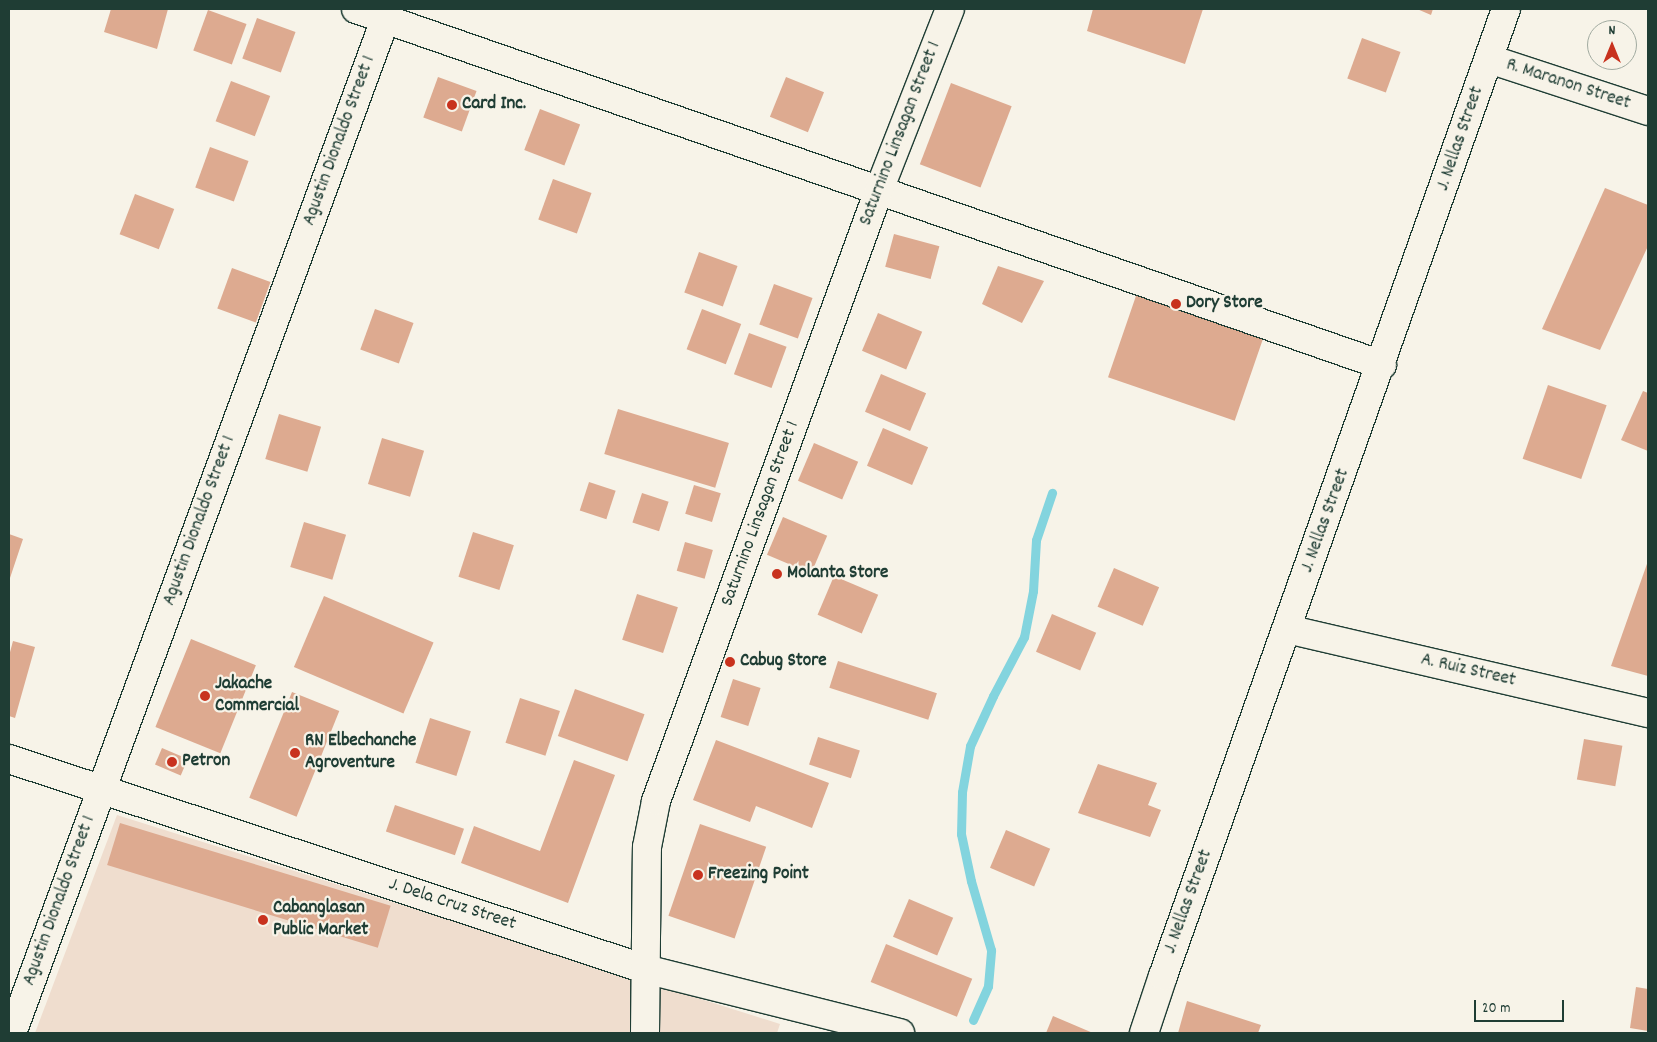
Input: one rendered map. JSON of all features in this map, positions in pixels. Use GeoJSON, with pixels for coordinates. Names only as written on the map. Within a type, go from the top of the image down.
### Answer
{"type":"FeatureCollection","features":[{"type":"Feature","properties":{"kind":"street"},"geometry":{"type":"LineString","coordinates":[[356,9],[387,14],[879,190],[1382,364]]}},
{"type":"Feature","properties":{"kind":"street","name":"Saturnino Linsagan Street 1"},"geometry":{"type":"LineString","coordinates":[[645,1033],[647,846],[656,801],[879,190],[950,9]]}},
{"type":"Feature","properties":{"kind":"street","name":"J. Nellas Street"},"geometry":{"type":"LineString","coordinates":[[1144,1033],[1162,976],[1382,364],[1506,9]]}},
{"type":"Feature","properties":{"kind":"street","name":"Agustin Dionaldo Street 1"},"geometry":{"type":"LineString","coordinates":[[12,1033],[387,14]]}},
{"type":"Feature","properties":{"kind":"street","name":"R. Maranon Street"},"geometry":{"type":"LineString","coordinates":[[1489,59],[1648,111]]}},
{"type":"Feature","properties":{"kind":"street","name":"A. Ruiz Street"},"geometry":{"type":"LineString","coordinates":[[1287,629],[1648,712]]}},
{"type":"Feature","properties":{"kind":"street","name":"J. Dela Cruz Street"},"geometry":{"type":"LineString","coordinates":[[9,759],[645,969],[900,1033]]}},
{"type":"Feature","properties":{"kind":"shaded area","name":"Cabanglasan Public Market"},"geometry":{"type":"Polygon","coordinates":[[[117,815],[780,1024],[777,1033],[35,1033],[117,815]]]}},
{"type":"Feature","properties":{"kind":"building"},"geometry":{"type":"Polygon","coordinates":[[[111,9],[168,9],[157,49],[104,32],[111,9]]]}},
{"type":"Feature","properties":{"kind":"building"},"geometry":{"type":"Polygon","coordinates":[[[1093,9],[1203,9],[1185,64],[1087,31],[1093,9]]]}},
{"type":"Feature","properties":{"kind":"building"},"geometry":{"type":"Polygon","coordinates":[[[1417,9],[1433,9],[1431,15],[1417,9]]]}},
{"type":"Feature","properties":{"kind":"building"},"geometry":{"type":"Polygon","coordinates":[[[208,10],[247,24],[232,64],[193,50],[208,10]]]}},
{"type":"Feature","properties":{"kind":"building"},"geometry":{"type":"Polygon","coordinates":[[[257,18],[296,32],[281,72],[242,58],[257,18]]]}},
{"type":"Feature","properties":{"kind":"building"},"geometry":{"type":"Polygon","coordinates":[[[1362,38],[1401,52],[1386,92],[1347,78],[1362,38]]]}},
{"type":"Feature","properties":{"kind":"building"},"geometry":{"type":"Polygon","coordinates":[[[438,77],[477,91],[462,131],[423,117],[438,77]]]}},
{"type":"Feature","properties":{"kind":"building"},"geometry":{"type":"Polygon","coordinates":[[[786,77],[824,92],[808,132],[770,117],[786,77]]]}},
{"type":"Feature","properties":{"kind":"building"},"geometry":{"type":"Polygon","coordinates":[[[231,81],[270,96],[255,136],[216,121],[231,81]]]}},
{"type":"Feature","properties":{"kind":"building"},"geometry":{"type":"Polygon","coordinates":[[[951,83],[1012,106],[981,188],[920,164],[951,83]]]}},
{"type":"Feature","properties":{"kind":"building"},"geometry":{"type":"Polygon","coordinates":[[[540,109],[580,124],[564,165],[524,150],[540,109]]]}},
{"type":"Feature","properties":{"kind":"building"},"geometry":{"type":"Polygon","coordinates":[[[210,147],[249,161],[234,201],[195,187],[210,147]]]}},
{"type":"Feature","properties":{"kind":"building"},"geometry":{"type":"Polygon","coordinates":[[[553,179],[592,193],[577,233],[538,219],[553,179]]]}},
{"type":"Feature","properties":{"kind":"building"},"geometry":{"type":"Polygon","coordinates":[[[1605,188],[1648,205],[1648,246],[1600,350],[1542,329],[1605,188]]]}},
{"type":"Feature","properties":{"kind":"building"},"geometry":{"type":"Polygon","coordinates":[[[135,194],[174,209],[159,249],[120,234],[135,194]]]}},
{"type":"Feature","properties":{"kind":"building"},"geometry":{"type":"Polygon","coordinates":[[[894,234],[939,246],[931,279],[885,267],[894,234]]]}},
{"type":"Feature","properties":{"kind":"building"},"geometry":{"type":"Polygon","coordinates":[[[699,252],[738,266],[723,306],[684,292],[699,252]]]}},
{"type":"Feature","properties":{"kind":"building"},"geometry":{"type":"Polygon","coordinates":[[[998,266],[1044,281],[1022,323],[982,304],[998,266]]]}},
{"type":"Feature","properties":{"kind":"building"},"geometry":{"type":"Polygon","coordinates":[[[232,268],[271,282],[256,322],[217,308],[232,268]]]}},
{"type":"Feature","properties":{"kind":"building"},"geometry":{"type":"Polygon","coordinates":[[[774,284],[813,298],[798,338],[759,324],[774,284]]]}},
{"type":"Feature","properties":{"kind":"building"},"geometry":{"type":"Polygon","coordinates":[[[1137,293],[1264,337],[1235,421],[1108,377],[1137,293]]]}},
{"type":"Feature","properties":{"kind":"building"},"geometry":{"type":"Polygon","coordinates":[[[375,309],[414,323],[399,363],[360,349],[375,309]]]}},
{"type":"Feature","properties":{"kind":"building"},"geometry":{"type":"Polygon","coordinates":[[[702,309],[741,324],[726,364],[687,349],[702,309]]]}},
{"type":"Feature","properties":{"kind":"building"},"geometry":{"type":"Polygon","coordinates":[[[878,313],[922,332],[906,369],[862,351],[878,313]]]}},
{"type":"Feature","properties":{"kind":"building"},"geometry":{"type":"Polygon","coordinates":[[[749,333],[787,347],[772,388],[734,374],[749,333]]]}},
{"type":"Feature","properties":{"kind":"building"},"geometry":{"type":"Polygon","coordinates":[[[881,374],[926,393],[910,431],[865,412],[881,374]]]}},
{"type":"Feature","properties":{"kind":"building"},"geometry":{"type":"Polygon","coordinates":[[[1548,385],[1607,405],[1581,479],[1523,459],[1548,385]]]}},
{"type":"Feature","properties":{"kind":"building"},"geometry":{"type":"Polygon","coordinates":[[[1643,391],[1648,393],[1648,451],[1621,440],[1643,391]]]}},
{"type":"Feature","properties":{"kind":"building"},"geometry":{"type":"Polygon","coordinates":[[[618,409],[729,443],[715,488],[604,454],[618,409]]]}},
{"type":"Feature","properties":{"kind":"building"},"geometry":{"type":"Polygon","coordinates":[[[279,414],[321,427],[307,472],[265,459],[279,414]]]}},
{"type":"Feature","properties":{"kind":"building"},"geometry":{"type":"Polygon","coordinates":[[[883,428],[928,447],[912,485],[867,466],[883,428]]]}},
{"type":"Feature","properties":{"kind":"building"},"geometry":{"type":"Polygon","coordinates":[[[382,438],[424,451],[410,497],[368,484],[382,438]]]}},
{"type":"Feature","properties":{"kind":"building"},"geometry":{"type":"Polygon","coordinates":[[[814,443],[858,462],[842,499],[798,481],[814,443]]]}},
{"type":"Feature","properties":{"kind":"building"},"geometry":{"type":"Polygon","coordinates":[[[589,482],[616,491],[606,519],[580,511],[589,482]]]}},
{"type":"Feature","properties":{"kind":"building"},"geometry":{"type":"Polygon","coordinates":[[[694,485],[721,493],[712,522],[685,514],[694,485]]]}},
{"type":"Feature","properties":{"kind":"building"},"geometry":{"type":"Polygon","coordinates":[[[642,493],[669,502],[659,531],[632,522],[642,493]]]}},
{"type":"Feature","properties":{"kind":"building"},"geometry":{"type":"Polygon","coordinates":[[[783,517],[827,536],[811,573],[767,555],[783,517]]]}},
{"type":"Feature","properties":{"kind":"building"},"geometry":{"type":"Polygon","coordinates":[[[304,522],[346,535],[332,580],[290,567],[304,522]]]}},
{"type":"Feature","properties":{"kind":"building"},"geometry":{"type":"Polygon","coordinates":[[[473,532],[514,545],[499,590],[458,577],[473,532]]]}},
{"type":"Feature","properties":{"kind":"building"},"geometry":{"type":"Polygon","coordinates":[[[9,534],[23,539],[9,581],[9,534]]]}},
{"type":"Feature","properties":{"kind":"building"},"geometry":{"type":"Polygon","coordinates":[[[685,542],[713,550],[705,579],[677,571],[685,542]]]}},
{"type":"Feature","properties":{"kind":"building"},"geometry":{"type":"Polygon","coordinates":[[[1648,561],[1648,676],[1611,666],[1648,561]]]}},
{"type":"Feature","properties":{"kind":"building"},"geometry":{"type":"Polygon","coordinates":[[[1114,568],[1159,587],[1143,626],[1098,607],[1114,568]]]}},
{"type":"Feature","properties":{"kind":"building"},"geometry":{"type":"Polygon","coordinates":[[[834,576],[878,595],[862,633],[818,615],[834,576]]]}},
{"type":"Feature","properties":{"kind":"building"},"geometry":{"type":"Polygon","coordinates":[[[637,594],[678,607],[663,653],[622,640],[637,594]]]}},
{"type":"Feature","properties":{"kind":"building"},"geometry":{"type":"Polygon","coordinates":[[[324,596],[434,642],[403,713],[294,667],[324,596]]]}},
{"type":"Feature","properties":{"kind":"building"},"geometry":{"type":"Polygon","coordinates":[[[1052,614],[1096,633],[1080,670],[1036,652],[1052,614]]]}},
{"type":"Feature","properties":{"kind":"building","name":"Jakache Commercial"},"geometry":{"type":"Polygon","coordinates":[[[191,639],[256,665],[220,753],[155,727],[191,639]]]}},
{"type":"Feature","properties":{"kind":"building"},"geometry":{"type":"Polygon","coordinates":[[[13,641],[35,647],[15,718],[9,716],[9,656],[13,641]]]}},
{"type":"Feature","properties":{"kind":"building"},"geometry":{"type":"Polygon","coordinates":[[[838,661],[937,693],[928,720],[829,688],[838,661]]]}},
{"type":"Feature","properties":{"kind":"building"},"geometry":{"type":"Polygon","coordinates":[[[733,679],[761,688],[748,726],[721,717],[733,679]]]}},
{"type":"Feature","properties":{"kind":"building"},"geometry":{"type":"Polygon","coordinates":[[[575,689],[645,714],[627,761],[558,736],[575,689]]]}},
{"type":"Feature","properties":{"kind":"building"},"geometry":{"type":"Polygon","coordinates":[[[292,692],[339,711],[297,817],[249,798],[292,692]]]}},
{"type":"Feature","properties":{"kind":"building"},"geometry":{"type":"Polygon","coordinates":[[[520,698],[560,711],[545,756],[505,743],[520,698]]]}},
{"type":"Feature","properties":{"kind":"building"},"geometry":{"type":"Polygon","coordinates":[[[430,718],[471,731],[456,776],[415,763],[430,718]]]}},
{"type":"Feature","properties":{"kind":"building"},"geometry":{"type":"Polygon","coordinates":[[[818,737],[860,751],[851,778],[809,765],[818,737]]]}},
{"type":"Feature","properties":{"kind":"building"},"geometry":{"type":"Polygon","coordinates":[[[1584,739],[1622,746],[1615,786],[1577,779],[1584,739]]]}},
{"type":"Feature","properties":{"kind":"building"},"geometry":{"type":"Polygon","coordinates":[[[716,740],[829,783],[812,828],[756,806],[750,822],[693,800],[716,740]]]}},
{"type":"Feature","properties":{"kind":"building","name":"Petron"},"geometry":{"type":"Polygon","coordinates":[[[162,748],[188,759],[181,776],[155,765],[162,748]]]}},
{"type":"Feature","properties":{"kind":"building"},"geometry":{"type":"Polygon","coordinates":[[[574,760],[615,775],[568,903],[461,863],[474,826],[540,851],[574,760]]]}},
{"type":"Feature","properties":{"kind":"building"},"geometry":{"type":"Polygon","coordinates":[[[1098,764],[1157,783],[1148,805],[1161,810],[1150,837],[1078,813],[1098,764]]]}},
{"type":"Feature","properties":{"kind":"building"},"geometry":{"type":"Polygon","coordinates":[[[395,805],[464,829],[455,855],[386,831],[395,805]]]}},
{"type":"Feature","properties":{"kind":"building"},"geometry":{"type":"Polygon","coordinates":[[[120,823],[391,906],[378,948],[107,865],[120,823]]]}},
{"type":"Feature","properties":{"kind":"building"},"geometry":{"type":"Polygon","coordinates":[[[700,824],[766,847],[735,939],[668,916],[700,824]]]}},
{"type":"Feature","properties":{"kind":"building"},"geometry":{"type":"Polygon","coordinates":[[[1006,830],[1050,849],[1034,886],[990,868],[1006,830]]]}},
{"type":"Feature","properties":{"kind":"building"},"geometry":{"type":"Polygon","coordinates":[[[909,899],[953,918],[937,955],[893,937],[909,899]]]}},
{"type":"Feature","properties":{"kind":"building"},"geometry":{"type":"Polygon","coordinates":[[[886,944],[972,979],[957,1017],[871,982],[886,944]]]}},
{"type":"Feature","properties":{"kind":"building"},"geometry":{"type":"Polygon","coordinates":[[[1636,987],[1648,989],[1648,1031],[1630,1028],[1636,987]]]}},
{"type":"Feature","properties":{"kind":"building"},"geometry":{"type":"Polygon","coordinates":[[[1187,1001],[1261,1025],[1258,1033],[1178,1033],[1187,1001]]]}},
{"type":"Feature","properties":{"kind":"building"},"geometry":{"type":"Polygon","coordinates":[[[1053,1016],[1093,1033],[1046,1033],[1053,1016]]]}},
{"type":"Feature","properties":{"kind":"waterway"},"geometry":{"type":"LineString","coordinates":[[973,1020],[988,986],[991,950],[971,881],[961,834],[962,792],[970,746],[993,696],[1024,637],[1033,591],[1036,540],[1052,493]]}},
{"type":"Feature","properties":{"kind":"place","name":"Card Inc."},"geometry":{"type":"Point","coordinates":[452,105]}},
{"type":"Feature","properties":{"kind":"place","name":"Dory Store"},"geometry":{"type":"Point","coordinates":[1176,304]}},
{"type":"Feature","properties":{"kind":"place","name":"Molanta Store"},"geometry":{"type":"Point","coordinates":[777,574]}},
{"type":"Feature","properties":{"kind":"place","name":"Cabug Store"},"geometry":{"type":"Point","coordinates":[730,662]}},
{"type":"Feature","properties":{"kind":"place","name":"Jakache Commercial"},"geometry":{"type":"Point","coordinates":[205,696]}},
{"type":"Feature","properties":{"kind":"place","name":"RN Elbechanche Agroventure"},"geometry":{"type":"Point","coordinates":[295,753]}},
{"type":"Feature","properties":{"kind":"place","name":"Petron"},"geometry":{"type":"Point","coordinates":[172,762]}},
{"type":"Feature","properties":{"kind":"place","name":"Freezing Point"},"geometry":{"type":"Point","coordinates":[698,875]}},
{"type":"Feature","properties":{"kind":"place","name":"Cabanglasan Public Market"},"geometry":{"type":"Point","coordinates":[263,920]}}]}
